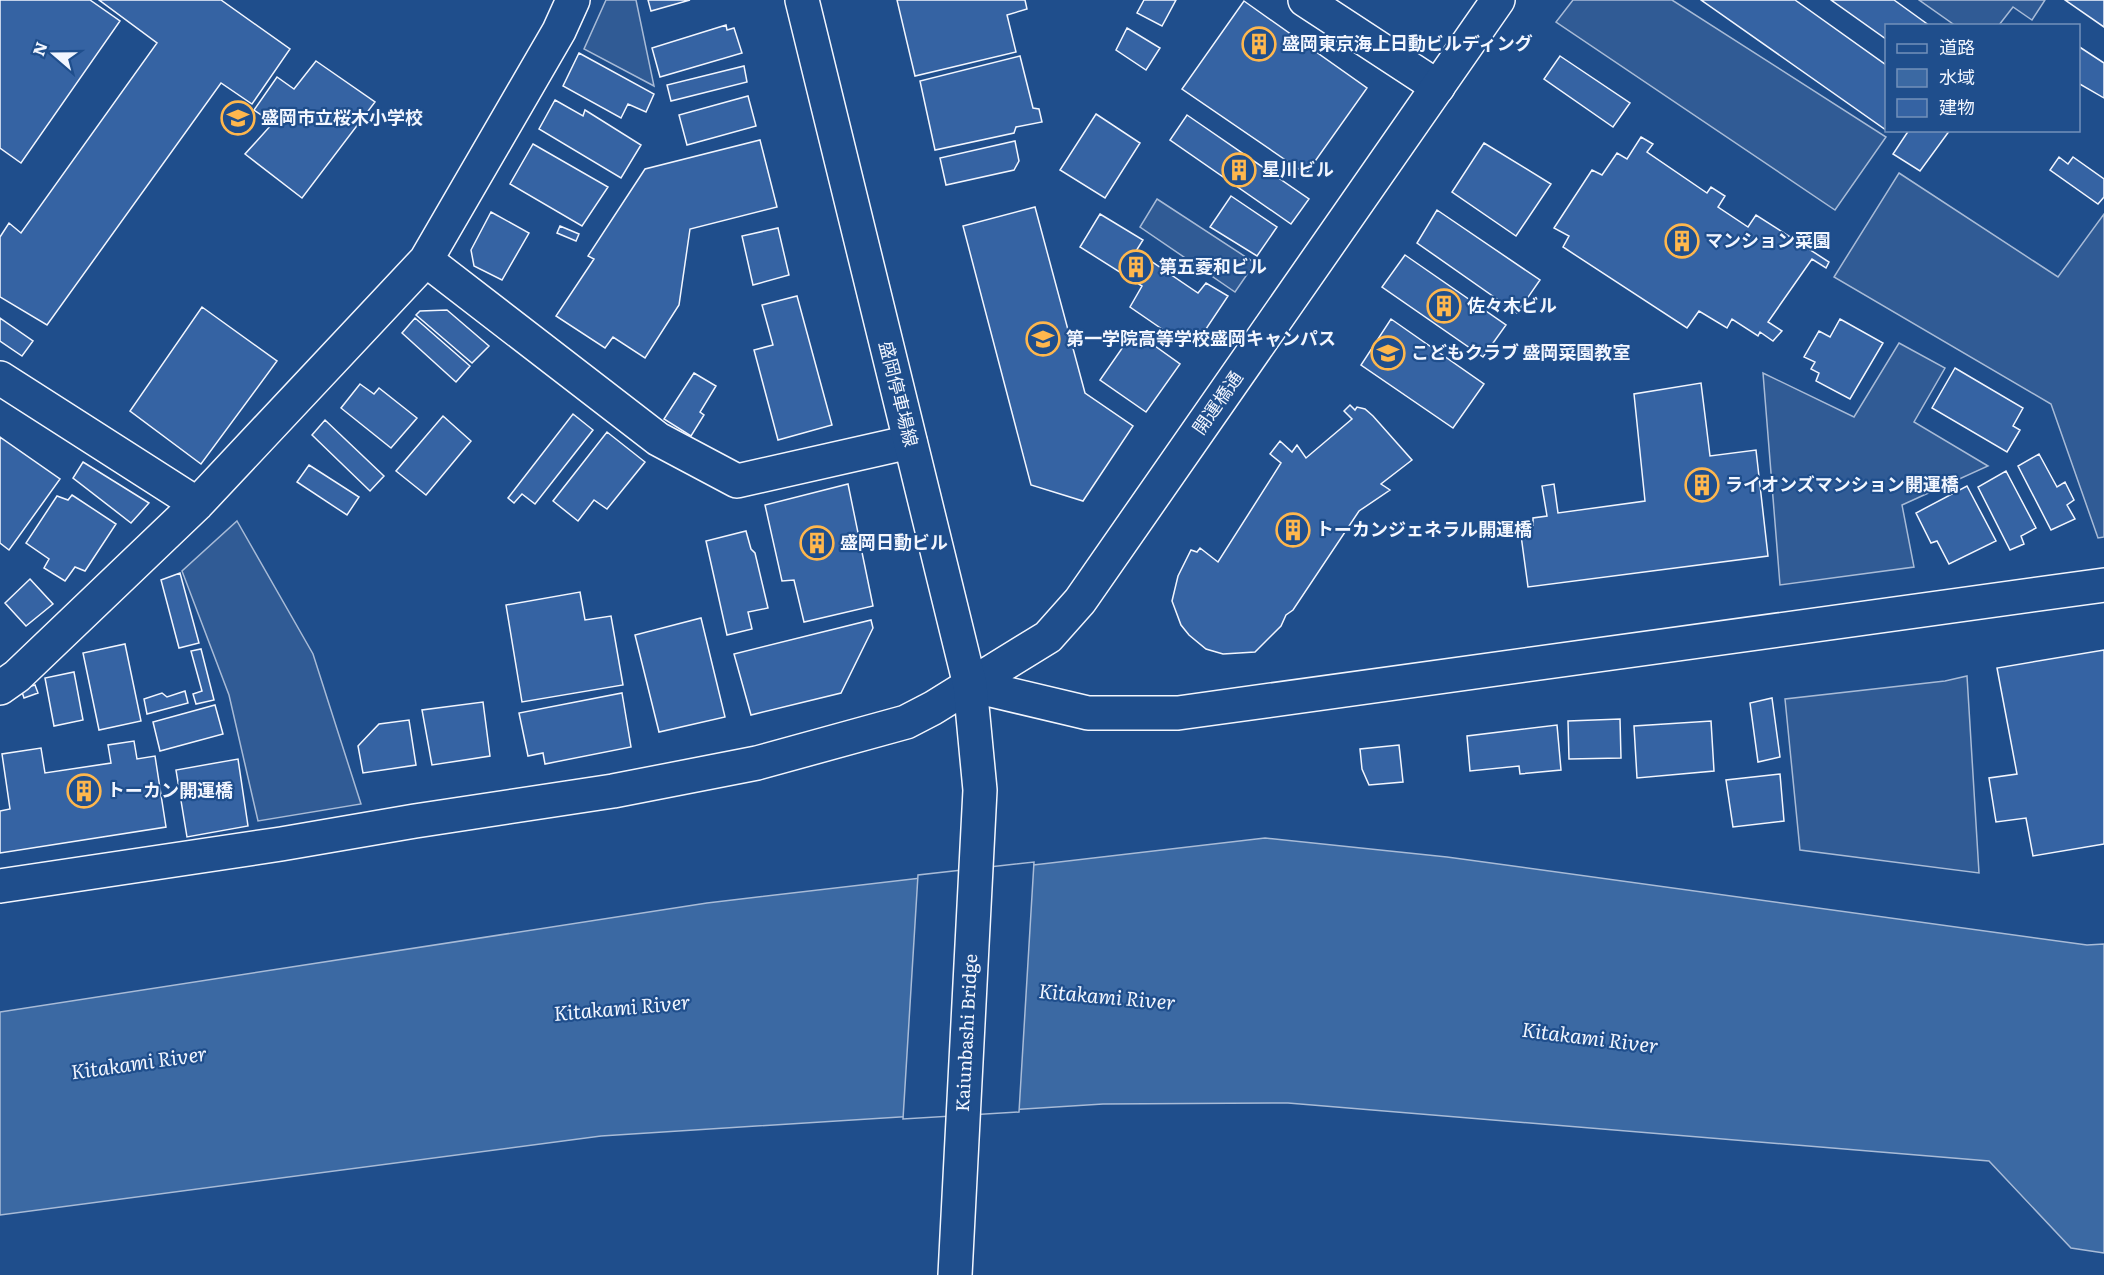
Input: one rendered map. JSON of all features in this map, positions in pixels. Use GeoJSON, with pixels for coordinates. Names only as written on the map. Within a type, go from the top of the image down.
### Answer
{"type":"FeatureCollection","features":[{"type":"Feature","properties":{"kind":"street"},"geometry":{"type":"LineString","coordinates":[[0,688],[17,676],[197,504],[426,260],[560,31],[573,0]]}},
{"type":"Feature","properties":{"kind":"street","name":"盛岡停車場線"},"geometry":{"type":"LineString","coordinates":[[802,0],[970,685],[980,790]]}},
{"type":"Feature","properties":{"kind":"street"},"geometry":{"type":"LineString","coordinates":[[1305,0],[1438,87]]}},
{"type":"Feature","properties":{"kind":"street","name":"開運橋通"},"geometry":{"type":"LineString","coordinates":[[0,886],[281,844],[613,790],[757,763],[906,722],[933,708],[1048,638],[1080,601],[1498,0]]}},
{"type":"Feature","properties":{"kind":"street"},"geometry":{"type":"LineString","coordinates":[[426,260],[658,439],[737,482],[910,442]]}},
{"type":"Feature","properties":{"kind":"street"},"geometry":{"type":"LineString","coordinates":[[0,378],[197,504]]}},
{"type":"Feature","properties":{"kind":"street"},"geometry":{"type":"LineString","coordinates":[[970,685],[1088,713],[1178,713],[2104,585]]}},
{"type":"Feature","properties":{"kind":"street","name":"Kaiunbashi Bridge"},"geometry":{"type":"LineString","coordinates":[[955,1275],[980,790]]}},
{"type":"Feature","properties":{"kind":"shaded area"},"geometry":{"type":"Polygon","coordinates":[[[606,0],[636,0],[654,86],[584,49],[606,0]]]}},
{"type":"Feature","properties":{"kind":"shaded area"},"geometry":{"type":"Polygon","coordinates":[[[1573,0],[1672,0],[1886,137],[1835,210],[1556,22],[1573,0]]]}},
{"type":"Feature","properties":{"kind":"shaded area"},"geometry":{"type":"Polygon","coordinates":[[[1919,0],[2045,0],[2032,20],[2013,7],[2000,24],[1953,24],[1919,0]]]}},
{"type":"Feature","properties":{"kind":"shaded area"},"geometry":{"type":"Polygon","coordinates":[[[1899,173],[2058,277],[2104,214],[2104,537],[2098,538],[2051,404],[1834,277],[1899,173]]]}},
{"type":"Feature","properties":{"kind":"shaded area"},"geometry":{"type":"Polygon","coordinates":[[[1157,199],[1255,263],[1235,292],[1140,227],[1157,199]]]}},
{"type":"Feature","properties":{"kind":"shaded area"},"geometry":{"type":"Polygon","coordinates":[[[1899,343],[1945,368],[1914,422],[1988,466],[1902,505],[1914,567],[1780,585],[1763,373],[1854,417],[1899,343]]]}},
{"type":"Feature","properties":{"kind":"shaded area"},"geometry":{"type":"Polygon","coordinates":[[[237,521],[313,654],[361,804],[258,821],[229,695],[182,571],[237,521]]]}},
{"type":"Feature","properties":{"kind":"shaded area"},"geometry":{"type":"Polygon","coordinates":[[[1967,676],[1979,873],[1800,850],[1785,699],[1945,681],[1967,676]]]}},
{"type":"Feature","properties":{"kind":"water","name":"Kitakami River"},"geometry":{"type":"Polygon","coordinates":[[[1265,838],[1447,857],[2087,945],[2104,944],[2104,1253],[2071,1248],[1989,1161],[1288,1103],[1103,1104],[601,1136],[0,1215],[0,1012],[707,903],[1265,838]]]}},
{"type":"Feature","properties":{"kind":"pier"},"geometry":{"type":"Polygon","coordinates":[[[1034,862],[1019,1112],[903,1119],[918,875],[1034,862]]]}},
{"type":"Feature","properties":{"kind":"building"},"geometry":{"type":"Polygon","coordinates":[[[0,0],[90,0],[120,21],[21,163],[0,148],[0,0]]]}},
{"type":"Feature","properties":{"kind":"building"},"geometry":{"type":"Polygon","coordinates":[[[99,0],[221,0],[290,49],[252,104],[221,83],[47,325],[0,297],[0,237],[9,223],[21,233],[157,43],[99,0]]]}},
{"type":"Feature","properties":{"kind":"building"},"geometry":{"type":"Polygon","coordinates":[[[648,0],[690,0],[651,11],[648,0]]]}},
{"type":"Feature","properties":{"kind":"building"},"geometry":{"type":"Polygon","coordinates":[[[897,0],[1025,0],[1027,9],[1007,15],[1016,52],[915,76],[897,0]]]}},
{"type":"Feature","properties":{"kind":"building"},"geometry":{"type":"Polygon","coordinates":[[[1144,0],[1176,0],[1162,26],[1137,13],[1144,0]]]}},
{"type":"Feature","properties":{"kind":"building"},"geometry":{"type":"Polygon","coordinates":[[[1701,0],[1795,0],[1885,64],[1885,129],[1701,0]]]}},
{"type":"Feature","properties":{"kind":"building"},"geometry":{"type":"Polygon","coordinates":[[[1831,0],[1894,0],[1927,24],[1885,24],[1885,38],[1831,0]]]}},
{"type":"Feature","properties":{"kind":"building"},"geometry":{"type":"Polygon","coordinates":[[[2065,0],[2104,0],[2104,27],[2065,0]]]}},
{"type":"Feature","properties":{"kind":"building","name":"盛岡東京海上日動ビルディング"},"geometry":{"type":"Polygon","coordinates":[[[1244,1],[1367,88],[1306,174],[1182,89],[1244,1]]]}},
{"type":"Feature","properties":{"kind":"building"},"geometry":{"type":"Polygon","coordinates":[[[726,25],[727,30],[734,28],[742,53],[660,77],[652,48],[726,25]]]}},
{"type":"Feature","properties":{"kind":"building"},"geometry":{"type":"Polygon","coordinates":[[[1127,28],[1160,48],[1146,70],[1116,50],[1127,28]]]}},
{"type":"Feature","properties":{"kind":"building"},"geometry":{"type":"Polygon","coordinates":[[[2080,47],[2104,63],[2104,98],[2080,84],[2080,47]]]}},
{"type":"Feature","properties":{"kind":"building"},"geometry":{"type":"Polygon","coordinates":[[[579,53],[654,94],[646,112],[628,104],[621,118],[563,86],[579,53]]]}},
{"type":"Feature","properties":{"kind":"building"},"geometry":{"type":"Polygon","coordinates":[[[1020,56],[1033,108],[1039,109],[1042,122],[1016,127],[1014,133],[935,150],[920,81],[1020,56]]]}},
{"type":"Feature","properties":{"kind":"building"},"geometry":{"type":"Polygon","coordinates":[[[1560,56],[1630,103],[1613,127],[1544,79],[1560,56]]]}},
{"type":"Feature","properties":{"kind":"building"},"geometry":{"type":"Polygon","coordinates":[[[316,61],[375,102],[302,198],[245,154],[273,123],[254,110],[277,77],[294,89],[316,61]]]}},
{"type":"Feature","properties":{"kind":"building"},"geometry":{"type":"Polygon","coordinates":[[[744,66],[747,82],[671,101],[667,85],[744,66]]]}},
{"type":"Feature","properties":{"kind":"building"},"geometry":{"type":"Polygon","coordinates":[[[748,96],[756,126],[687,145],[679,115],[748,96]]]}},
{"type":"Feature","properties":{"kind":"building"},"geometry":{"type":"Polygon","coordinates":[[[555,100],[583,116],[585,110],[641,145],[621,178],[539,129],[555,100]]]}},
{"type":"Feature","properties":{"kind":"building"},"geometry":{"type":"Polygon","coordinates":[[[1096,114],[1140,143],[1105,198],[1060,170],[1096,114]]]}},
{"type":"Feature","properties":{"kind":"building","name":"星川ビル"},"geometry":{"type":"Polygon","coordinates":[[[1187,115],[1309,199],[1291,224],[1170,140],[1187,115]]]}},
{"type":"Feature","properties":{"kind":"building"},"geometry":{"type":"Polygon","coordinates":[[[1908,132],[1949,132],[1920,171],[1893,154],[1908,132]]]}},
{"type":"Feature","properties":{"kind":"building","name":"マンション菜園"},"geometry":{"type":"Polygon","coordinates":[[[1641,137],[1653,144],[1647,152],[1707,193],[1711,187],[1725,196],[1718,207],[1748,227],[1756,215],[1829,262],[1826,268],[1812,259],[1768,322],[1782,331],[1773,341],[1760,332],[1758,336],[1732,319],[1727,328],[1699,311],[1687,328],[1563,247],[1569,236],[1554,228],[1592,170],[1602,175],[1617,153],[1627,159],[1641,137]]]}},
{"type":"Feature","properties":{"kind":"building"},"geometry":{"type":"Polygon","coordinates":[[[760,140],[777,207],[690,229],[679,305],[645,358],[613,337],[605,348],[556,316],[594,259],[588,256],[645,169],[760,140]]]}},
{"type":"Feature","properties":{"kind":"building"},"geometry":{"type":"Polygon","coordinates":[[[1015,141],[1019,161],[1014,170],[946,185],[940,158],[1015,141]]]}},
{"type":"Feature","properties":{"kind":"building"},"geometry":{"type":"Polygon","coordinates":[[[1484,143],[1551,184],[1516,236],[1452,192],[1484,143]]]}},
{"type":"Feature","properties":{"kind":"building"},"geometry":{"type":"Polygon","coordinates":[[[533,144],[608,187],[582,226],[510,184],[533,144]]]}},
{"type":"Feature","properties":{"kind":"building"},"geometry":{"type":"Polygon","coordinates":[[[2059,157],[2068,164],[2073,157],[2104,179],[2104,197],[2098,204],[2050,170],[2059,157]]]}},
{"type":"Feature","properties":{"kind":"building"},"geometry":{"type":"Polygon","coordinates":[[[1231,196],[1277,227],[1257,256],[1210,227],[1231,196]]]}},
{"type":"Feature","properties":{"kind":"building"},"geometry":{"type":"Polygon","coordinates":[[[1035,207],[1085,393],[1133,426],[1083,501],[1031,485],[963,226],[1035,207]]]}},
{"type":"Feature","properties":{"kind":"building"},"geometry":{"type":"Polygon","coordinates":[[[1437,210],[1540,280],[1517,313],[1417,243],[1437,210]]]}},
{"type":"Feature","properties":{"kind":"building"},"geometry":{"type":"Polygon","coordinates":[[[491,212],[529,233],[502,280],[474,266],[471,250],[491,212]]]}},
{"type":"Feature","properties":{"kind":"building","name":"第五菱和ビル"},"geometry":{"type":"Polygon","coordinates":[[[1100,214],[1143,240],[1136,251],[1198,293],[1206,283],[1228,296],[1196,344],[1178,332],[1175,338],[1130,307],[1142,286],[1080,247],[1100,214]]]}},
{"type":"Feature","properties":{"kind":"building"},"geometry":{"type":"Polygon","coordinates":[[[560,226],[579,234],[576,241],[557,233],[560,226]]]}},
{"type":"Feature","properties":{"kind":"building"},"geometry":{"type":"Polygon","coordinates":[[[778,228],[789,275],[753,285],[742,236],[778,228]]]}},
{"type":"Feature","properties":{"kind":"building","name":"佐々木ビル"},"geometry":{"type":"Polygon","coordinates":[[[1405,255],[1506,325],[1483,357],[1382,287],[1405,255]]]}},
{"type":"Feature","properties":{"kind":"building"},"geometry":{"type":"Polygon","coordinates":[[[797,296],[832,425],[778,440],[754,350],[773,345],[762,305],[797,296]]]}},
{"type":"Feature","properties":{"kind":"building"},"geometry":{"type":"Polygon","coordinates":[[[202,307],[277,361],[201,464],[130,411],[202,307]]]}},
{"type":"Feature","properties":{"kind":"building"},"geometry":{"type":"Polygon","coordinates":[[[447,310],[489,346],[472,363],[416,315],[420,311],[447,310]]]}},
{"type":"Feature","properties":{"kind":"building"},"geometry":{"type":"Polygon","coordinates":[[[0,318],[33,341],[22,356],[0,341],[0,318]]]}},
{"type":"Feature","properties":{"kind":"building"},"geometry":{"type":"Polygon","coordinates":[[[415,318],[470,366],[456,382],[402,333],[415,318]]]}},
{"type":"Feature","properties":{"kind":"building"},"geometry":{"type":"Polygon","coordinates":[[[1391,319],[1484,384],[1453,428],[1361,365],[1391,319]]]}},
{"type":"Feature","properties":{"kind":"building"},"geometry":{"type":"Polygon","coordinates":[[[1840,319],[1883,343],[1850,399],[1816,381],[1819,373],[1811,369],[1815,362],[1804,357],[1819,331],[1830,337],[1840,319]]]}},
{"type":"Feature","properties":{"kind":"building"},"geometry":{"type":"Polygon","coordinates":[[[1134,331],[1180,364],[1146,412],[1100,380],[1134,331]]]}},
{"type":"Feature","properties":{"kind":"building"},"geometry":{"type":"Polygon","coordinates":[[[1955,368],[2023,408],[2013,426],[2020,430],[2007,452],[1932,408],[1955,368]]]}},
{"type":"Feature","properties":{"kind":"building"},"geometry":{"type":"Polygon","coordinates":[[[694,373],[716,386],[700,412],[704,415],[691,436],[664,419],[694,373]]]}},
{"type":"Feature","properties":{"kind":"building","name":"ライオンズマンション開運橋"},"geometry":{"type":"Polygon","coordinates":[[[1701,383],[1710,456],[1756,450],[1768,556],[1528,587],[1520,528],[1533,526],[1533,518],[1547,516],[1542,486],[1554,484],[1558,513],[1645,501],[1634,394],[1701,383]]]}},
{"type":"Feature","properties":{"kind":"building"},"geometry":{"type":"Polygon","coordinates":[[[360,384],[374,394],[379,388],[417,418],[391,448],[341,408],[360,384]]]}},
{"type":"Feature","properties":{"kind":"building","name":"トーカンジェネラル開運橋"},"geometry":{"type":"Polygon","coordinates":[[[1350,405],[1355,410],[1357,407],[1365,409],[1373,416],[1412,460],[1381,484],[1390,490],[1359,511],[1293,610],[1286,615],[1281,626],[1255,652],[1223,654],[1206,649],[1181,625],[1172,601],[1178,576],[1191,550],[1197,552],[1200,548],[1218,562],[1281,463],[1270,454],[1280,441],[1292,452],[1297,445],[1306,458],[1352,419],[1344,411],[1350,405]]]}},
{"type":"Feature","properties":{"kind":"building"},"geometry":{"type":"Polygon","coordinates":[[[573,414],[593,430],[535,504],[522,494],[514,503],[508,498],[573,414]]]}},
{"type":"Feature","properties":{"kind":"building"},"geometry":{"type":"Polygon","coordinates":[[[443,416],[471,441],[426,495],[396,471],[443,416]]]}},
{"type":"Feature","properties":{"kind":"building"},"geometry":{"type":"Polygon","coordinates":[[[325,420],[384,476],[370,491],[312,435],[325,420]]]}},
{"type":"Feature","properties":{"kind":"building"},"geometry":{"type":"Polygon","coordinates":[[[607,432],[645,462],[607,509],[594,500],[578,521],[553,501],[607,432]]]}},
{"type":"Feature","properties":{"kind":"building"},"geometry":{"type":"Polygon","coordinates":[[[0,437],[60,479],[9,550],[0,543],[0,437]]]}},
{"type":"Feature","properties":{"kind":"building"},"geometry":{"type":"Polygon","coordinates":[[[2039,454],[2057,487],[2065,482],[2074,500],[2067,505],[2075,519],[2051,530],[2018,466],[2039,454]]]}},
{"type":"Feature","properties":{"kind":"building"},"geometry":{"type":"Polygon","coordinates":[[[83,462],[149,503],[131,523],[73,478],[83,462]]]}},
{"type":"Feature","properties":{"kind":"building"},"geometry":{"type":"Polygon","coordinates":[[[309,465],[359,497],[347,515],[297,482],[309,465]]]}},
{"type":"Feature","properties":{"kind":"building"},"geometry":{"type":"Polygon","coordinates":[[[2006,471],[2036,528],[2021,536],[2024,544],[2010,550],[1978,487],[2006,471]]]}},
{"type":"Feature","properties":{"kind":"building","name":"盛岡日動ビル"},"geometry":{"type":"Polygon","coordinates":[[[848,484],[873,606],[804,622],[794,580],[782,581],[765,505],[848,484]]]}},
{"type":"Feature","properties":{"kind":"building"},"geometry":{"type":"Polygon","coordinates":[[[1967,486],[1996,541],[1949,564],[1937,541],[1931,543],[1916,513],[1967,486]]]}},
{"type":"Feature","properties":{"kind":"building"},"geometry":{"type":"Polygon","coordinates":[[[72,495],[116,524],[85,571],[75,567],[65,581],[44,568],[49,559],[26,543],[57,496],[68,500],[72,495]]]}},
{"type":"Feature","properties":{"kind":"building"},"geometry":{"type":"Polygon","coordinates":[[[746,531],[751,549],[755,553],[768,608],[748,612],[752,629],[727,635],[706,541],[746,531]]]}},
{"type":"Feature","properties":{"kind":"building"},"geometry":{"type":"Polygon","coordinates":[[[180,573],[199,643],[179,648],[161,580],[180,573]]]}},
{"type":"Feature","properties":{"kind":"building"},"geometry":{"type":"Polygon","coordinates":[[[30,579],[53,604],[26,626],[5,603],[30,579]]]}},
{"type":"Feature","properties":{"kind":"building"},"geometry":{"type":"Polygon","coordinates":[[[580,592],[585,620],[611,616],[623,685],[522,702],[506,605],[580,592]]]}},
{"type":"Feature","properties":{"kind":"building"},"geometry":{"type":"Polygon","coordinates":[[[701,618],[725,717],[659,732],[635,635],[701,618]]]}},
{"type":"Feature","properties":{"kind":"building"},"geometry":{"type":"Polygon","coordinates":[[[871,620],[873,628],[841,693],[751,715],[734,654],[871,620]]]}},
{"type":"Feature","properties":{"kind":"building"},"geometry":{"type":"Polygon","coordinates":[[[125,644],[141,721],[99,730],[83,653],[125,644]]]}},
{"type":"Feature","properties":{"kind":"building"},"geometry":{"type":"Polygon","coordinates":[[[201,649],[214,700],[196,704],[193,694],[202,691],[191,651],[201,649]]]}},
{"type":"Feature","properties":{"kind":"building"},"geometry":{"type":"Polygon","coordinates":[[[2104,650],[2104,844],[2033,856],[2026,818],[1996,822],[1989,778],[2017,774],[1997,668],[2104,650]]]}},
{"type":"Feature","properties":{"kind":"building"},"geometry":{"type":"Polygon","coordinates":[[[74,672],[83,720],[54,726],[45,678],[74,672]]]}},
{"type":"Feature","properties":{"kind":"building"},"geometry":{"type":"Polygon","coordinates":[[[35,685],[38,693],[24,698],[21,689],[35,685]]]}},
{"type":"Feature","properties":{"kind":"building"},"geometry":{"type":"Polygon","coordinates":[[[185,691],[188,703],[147,714],[144,699],[162,693],[167,697],[185,691]]]}},
{"type":"Feature","properties":{"kind":"building"},"geometry":{"type":"Polygon","coordinates":[[[622,693],[631,747],[545,764],[543,753],[528,756],[519,713],[622,693]]]}},
{"type":"Feature","properties":{"kind":"building"},"geometry":{"type":"Polygon","coordinates":[[[1772,698],[1780,757],[1758,762],[1750,703],[1772,698]]]}},
{"type":"Feature","properties":{"kind":"building"},"geometry":{"type":"Polygon","coordinates":[[[483,702],[490,756],[432,765],[422,710],[483,702]]]}},
{"type":"Feature","properties":{"kind":"building"},"geometry":{"type":"Polygon","coordinates":[[[215,705],[223,734],[160,751],[153,722],[215,705]]]}},
{"type":"Feature","properties":{"kind":"building"},"geometry":{"type":"Polygon","coordinates":[[[1620,719],[1621,758],[1569,759],[1568,721],[1620,719]]]}},
{"type":"Feature","properties":{"kind":"building"},"geometry":{"type":"Polygon","coordinates":[[[409,720],[416,765],[363,773],[358,746],[379,724],[409,720]]]}},
{"type":"Feature","properties":{"kind":"building"},"geometry":{"type":"Polygon","coordinates":[[[1711,721],[1714,771],[1637,778],[1634,726],[1711,721]]]}},
{"type":"Feature","properties":{"kind":"building"},"geometry":{"type":"Polygon","coordinates":[[[1557,725],[1561,770],[1520,774],[1519,766],[1470,771],[1467,736],[1557,725]]]}},
{"type":"Feature","properties":{"kind":"building","name":"トーカン開運橋"},"geometry":{"type":"Polygon","coordinates":[[[134,741],[137,759],[155,756],[166,827],[0,853],[0,811],[10,809],[2,754],[41,748],[45,773],[111,763],[108,745],[134,741]]]}},
{"type":"Feature","properties":{"kind":"building"},"geometry":{"type":"Polygon","coordinates":[[[1399,745],[1403,782],[1369,785],[1362,769],[1360,749],[1399,745]]]}},
{"type":"Feature","properties":{"kind":"building"},"geometry":{"type":"Polygon","coordinates":[[[238,759],[248,826],[187,837],[176,770],[238,759]]]}},
{"type":"Feature","properties":{"kind":"building"},"geometry":{"type":"Polygon","coordinates":[[[1780,774],[1784,821],[1733,827],[1726,780],[1780,774]]]}},
{"type":"Feature","properties":{"kind":"place","name":"盛岡東京海上日動ビルディング"},"geometry":{"type":"Point","coordinates":[1259,44]}},
{"type":"Feature","properties":{"kind":"place","name":"盛岡市立桜木小学校"},"geometry":{"type":"Point","coordinates":[238,118]}},
{"type":"Feature","properties":{"kind":"place","name":"星川ビル"},"geometry":{"type":"Point","coordinates":[1239,170]}},
{"type":"Feature","properties":{"kind":"place","name":"マンション菜園"},"geometry":{"type":"Point","coordinates":[1682,241]}},
{"type":"Feature","properties":{"kind":"place","name":"第五菱和ビル"},"geometry":{"type":"Point","coordinates":[1136,267]}},
{"type":"Feature","properties":{"kind":"place","name":"佐々木ビル"},"geometry":{"type":"Point","coordinates":[1444,306]}},
{"type":"Feature","properties":{"kind":"place","name":"第一学院高等学校盛岡キャンパス"},"geometry":{"type":"Point","coordinates":[1043,339]}},
{"type":"Feature","properties":{"kind":"place","name":"こどもクラブ 盛岡菜園教室"},"geometry":{"type":"Point","coordinates":[1388,353]}},
{"type":"Feature","properties":{"kind":"place","name":"ライオンズマンション開運橋"},"geometry":{"type":"Point","coordinates":[1702,485]}},
{"type":"Feature","properties":{"kind":"place","name":"トーカンジェネラル開運橋"},"geometry":{"type":"Point","coordinates":[1293,530]}},
{"type":"Feature","properties":{"kind":"place","name":"盛岡日動ビル"},"geometry":{"type":"Point","coordinates":[817,543]}},
{"type":"Feature","properties":{"kind":"place","name":"トーカン開運橋"},"geometry":{"type":"Point","coordinates":[84,791]}}]}
